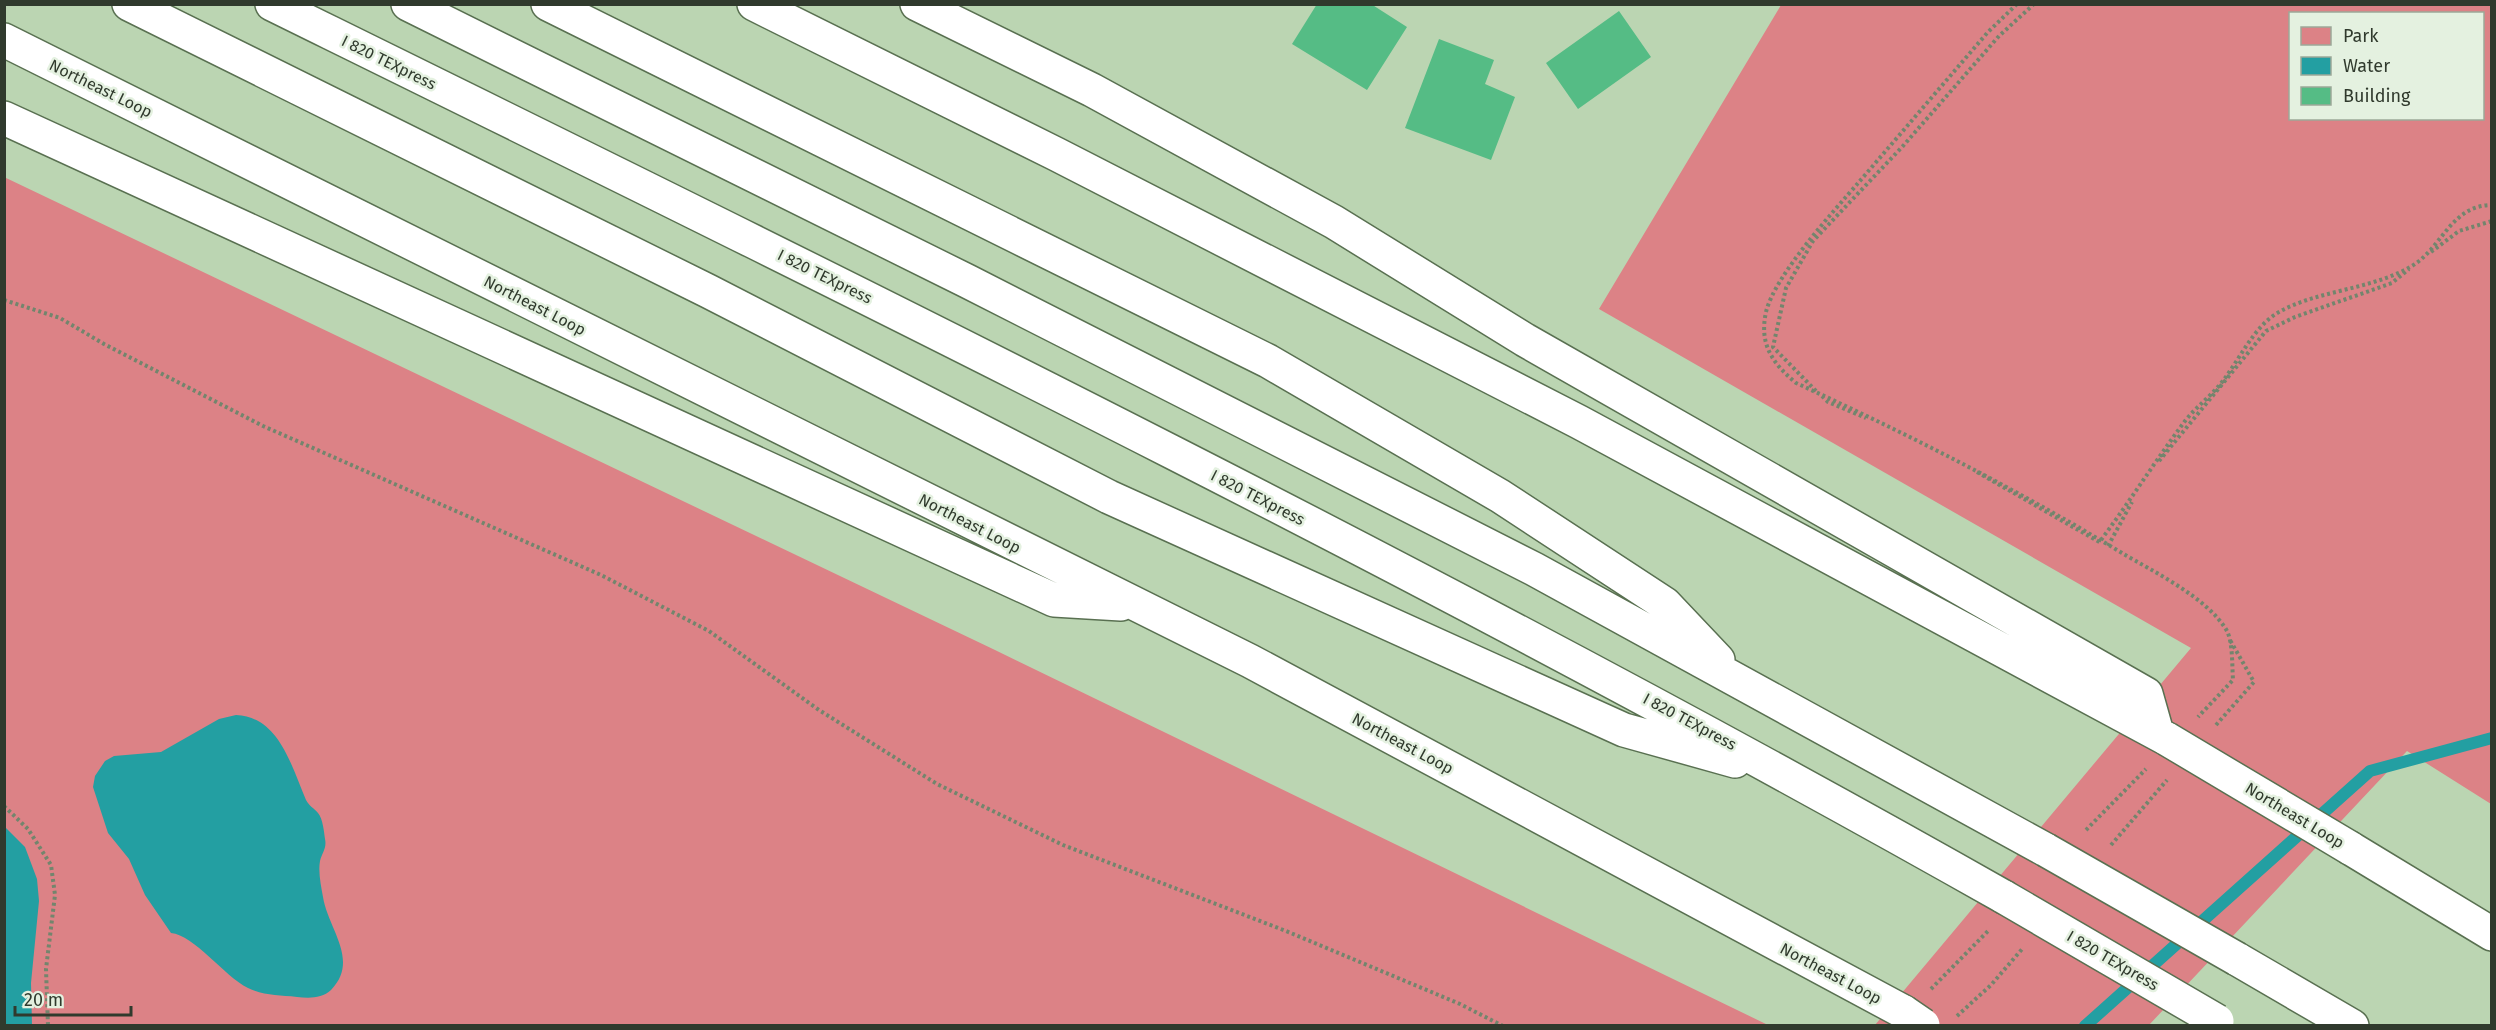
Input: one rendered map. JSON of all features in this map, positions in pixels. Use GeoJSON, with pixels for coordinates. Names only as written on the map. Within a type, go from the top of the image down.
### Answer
{"type":"FeatureCollection","features":[{"type":"Feature","properties":{"kind":"highway"},"geometry":{"type":"LineString","coordinates":[[129,4],[708,291],[1109,497],[1624,730],[1790,776]]}},
{"type":"Feature","properties":{"kind":"highway","name":"I 820 TEXpress"},"geometry":{"type":"LineString","coordinates":[[272,4],[954,339],[1642,695],[1790,776],[1999,911],[2221,1023]]}},
{"type":"Feature","properties":{"kind":"highway"},"geometry":{"type":"LineString","coordinates":[[408,4],[977,286],[1524,564],[2046,850],[2352,1026]]}},
{"type":"Feature","properties":{"kind":"highway"},"geometry":{"type":"LineString","coordinates":[[548,4],[1268,361],[1500,496],[1665,604],[1742,685]]}},
{"type":"Feature","properties":{"kind":"highway","name":"Northeast Loop"},"geometry":{"type":"LineString","coordinates":[[754,4],[1056,154],[1568,416],[2167,740],[2492,934]]}},
{"type":"Feature","properties":{"kind":"highway"},"geometry":{"type":"LineString","coordinates":[[917,4],[1092,90],[1334,222],[1525,340],[2146,694],[2167,740]]}},
{"type":"Feature","properties":{"kind":"highway","name":"Northeast Loop"},"geometry":{"type":"LineString","coordinates":[[4,40],[1250,661],[1927,1012]]}},
{"type":"Feature","properties":{"kind":"highway"},"geometry":{"type":"LineString","coordinates":[[4,118],[1054,600],[1135,605]]}},
{"type":"Feature","properties":{"kind":"path"},"geometry":{"type":"LineString","coordinates":[[2017,4],[1988,32],[1801,253],[1774,293],[1766,312],[1764,336],[1768,355],[1779,369],[1796,383],[1967,464],[2101,540],[2202,604],[2228,632],[2233,680],[2167,740],[2085,832]]}},
{"type":"Feature","properties":{"kind":"path"},"geometry":{"type":"LineString","coordinates":[[2034,4],[1999,36],[1903,146],[1813,241],[1786,288],[1773,347],[1828,402],[1951,457],[2173,585],[2219,621],[2254,682],[2209,733]]}},
{"type":"Feature","properties":{"kind":"path"},"geometry":{"type":"LineString","coordinates":[[2101,540],[2187,419],[2221,384],[2260,328],[2278,313],[2295,306],[2360,288],[2412,266],[2430,252],[2454,220],[2474,207],[2492,205]]}},
{"type":"Feature","properties":{"kind":"path"},"geometry":{"type":"LineString","coordinates":[[2107,546],[2135,496],[2158,463],[2266,332],[2295,317],[2392,284],[2459,231],[2492,221]]}},
{"type":"Feature","properties":{"kind":"path"},"geometry":{"type":"LineString","coordinates":[[4,300],[60,318],[104,344],[263,426],[601,575],[709,631],[819,710],[937,784],[1063,845],[1286,931],[1460,1004],[1503,1026]]}},
{"type":"Feature","properties":{"kind":"path"},"geometry":{"type":"LineString","coordinates":[[2106,851],[2171,775]]}},
{"type":"Feature","properties":{"kind":"path"},"geometry":{"type":"LineString","coordinates":[[4,806],[28,829],[51,865],[55,895],[46,969],[45,1000],[48,1026]]}},
{"type":"Feature","properties":{"kind":"path"},"geometry":{"type":"LineString","coordinates":[[1927,1012],[1999,911]]}},
{"type":"Feature","properties":{"kind":"path"},"geometry":{"type":"LineString","coordinates":[[1927,1012],[1991,985],[2030,940]]}},
{"type":"Feature","properties":{"kind":"green space"},"geometry":{"type":"Polygon","coordinates":[[[1781,5],[2491,5],[2491,804],[2407,751],[2149,1025],[1875,1025],[2191,648],[1599,309],[1781,5]]]}},
{"type":"Feature","properties":{"kind":"green space"},"geometry":{"type":"Polygon","coordinates":[[[4,177],[995,650],[1768,1025],[5,1025],[4,177]]]}},
{"type":"Feature","properties":{"kind":"water"},"geometry":{"type":"Polygon","coordinates":[[[236,715],[251,718],[263,724],[282,745],[306,800],[318,813],[322,822],[325,848],[319,865],[321,884],[326,909],[340,944],[343,967],[339,979],[331,990],[319,996],[306,998],[254,991],[229,975],[189,941],[180,935],[171,933],[145,895],[129,859],[108,833],[93,787],[95,776],[105,761],[114,756],[161,752],[219,719],[236,715]]]}},
{"type":"Feature","properties":{"kind":"water"},"geometry":{"type":"Polygon","coordinates":[[[5,827],[25,847],[37,879],[39,901],[31,983],[32,1025],[5,1025],[5,827]]]}},
{"type":"Feature","properties":{"kind":"building"},"geometry":{"type":"Polygon","coordinates":[[[1317,4],[1371,4],[1407,27],[1367,90],[1292,44],[1317,4]]]}},
{"type":"Feature","properties":{"kind":"building"},"geometry":{"type":"Polygon","coordinates":[[[1619,11],[1651,57],[1578,109],[1546,63],[1619,11]]]}},
{"type":"Feature","properties":{"kind":"building"},"geometry":{"type":"Polygon","coordinates":[[[1439,39],[1494,60],[1485,84],[1515,97],[1491,160],[1405,128],[1439,39]]]}},
{"type":"Feature","properties":{"kind":"waterway"},"geometry":{"type":"LineString","coordinates":[[2085,1026],[2370,771],[2492,738]]}}]}
